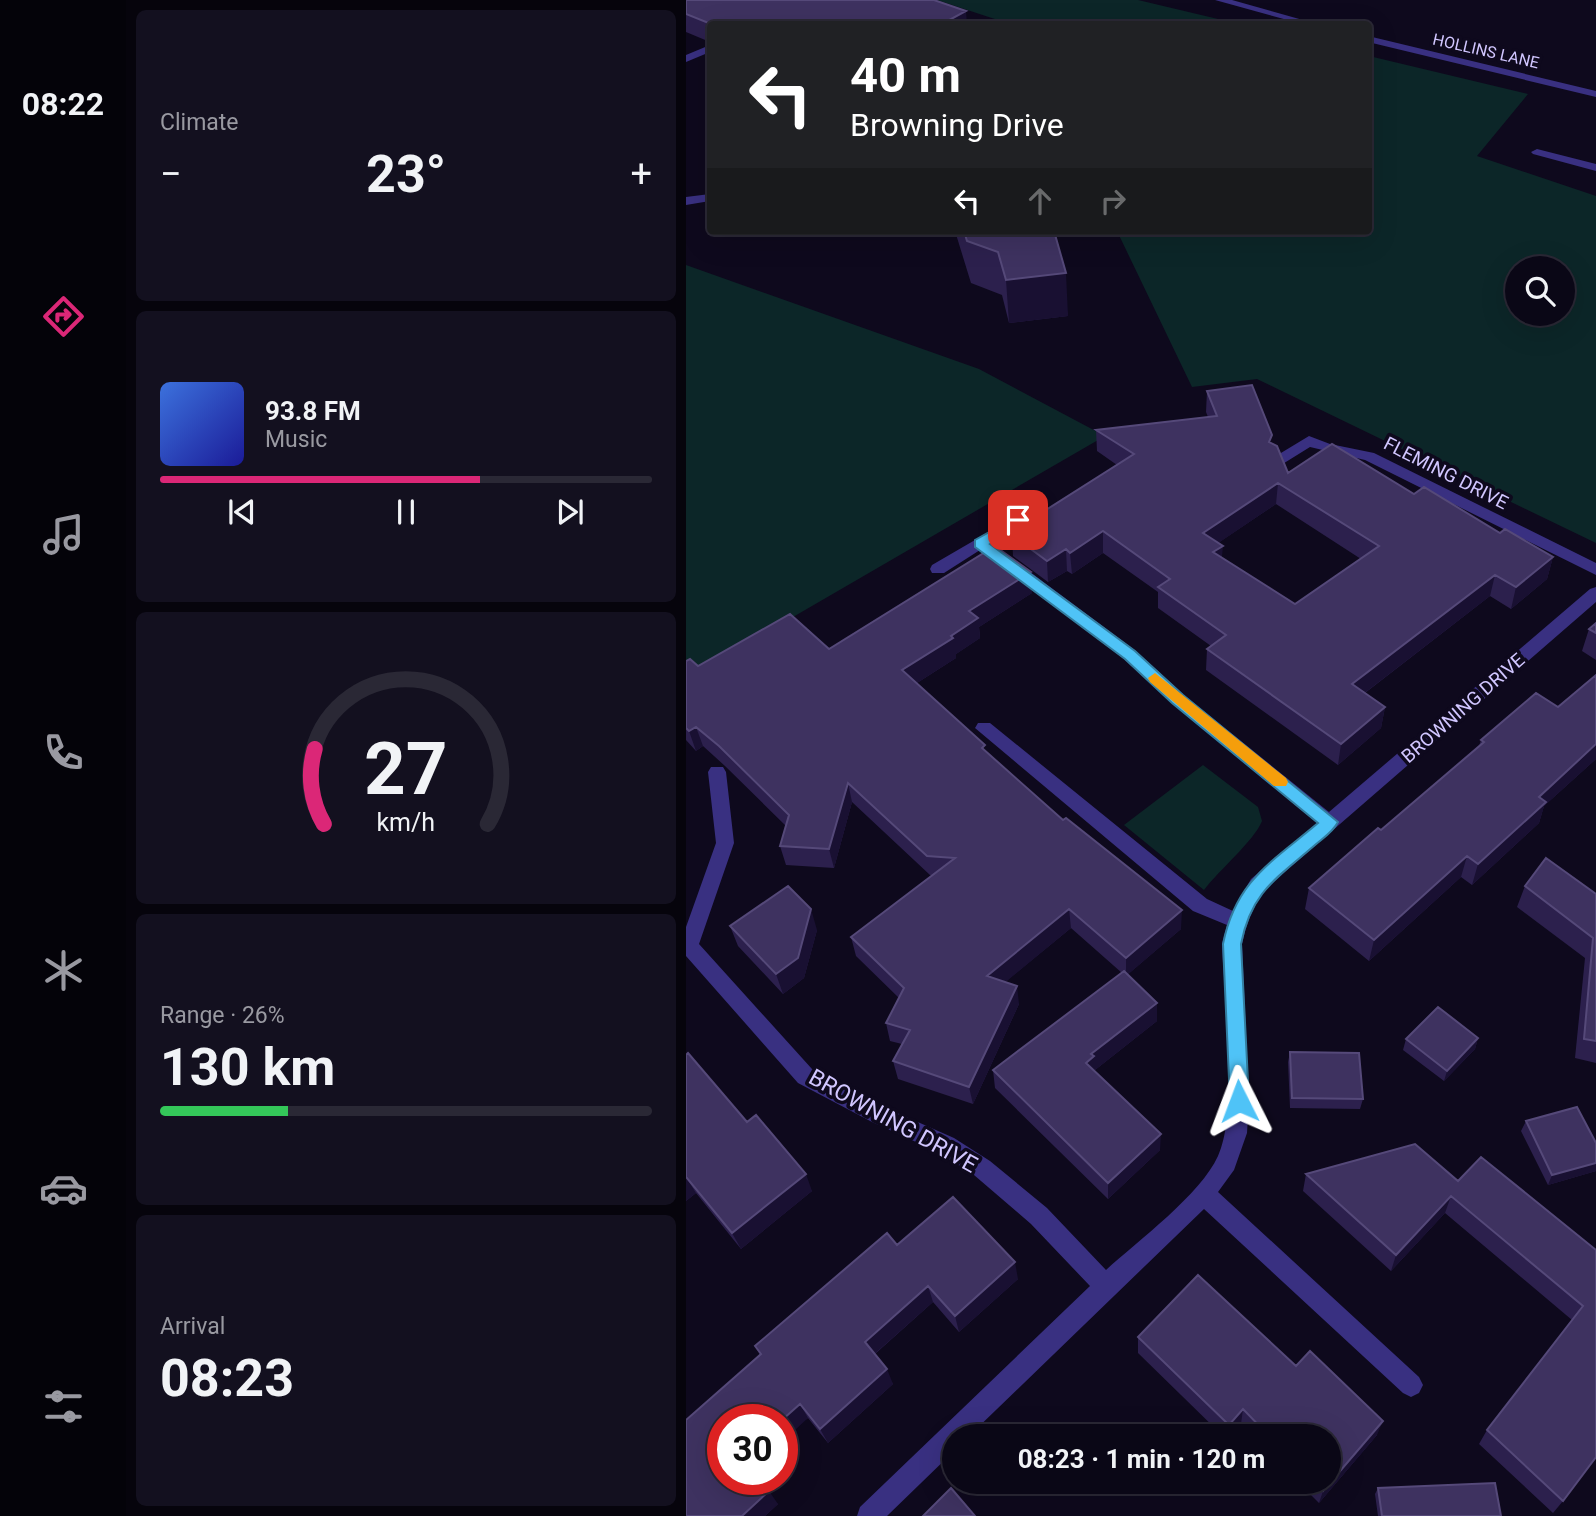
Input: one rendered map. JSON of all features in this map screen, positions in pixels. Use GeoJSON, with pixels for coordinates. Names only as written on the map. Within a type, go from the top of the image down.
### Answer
{"type":"FeatureCollection","features":[{"type":"Feature","properties":{"kind":"street"},"geometry":{"type":"LineString","coordinates":[[1220,0],[1300,21]]}},
{"type":"Feature","properties":{"kind":"street","name":"HOLLINS LANE"},"geometry":{"type":"LineString","coordinates":[[1372,40],[1596,94]]}},
{"type":"Feature","properties":{"kind":"street"},"geometry":{"type":"LineString","coordinates":[[686,59],[707,49]]}},
{"type":"Feature","properties":{"kind":"street"},"geometry":{"type":"LineString","coordinates":[[1537,152],[1596,167]]}},
{"type":"Feature","properties":{"kind":"street"},"geometry":{"type":"LineString","coordinates":[[686,201],[707,198]]}},
{"type":"Feature","properties":{"kind":"street","name":"FLEMING DRIVE"},"geometry":{"type":"LineString","coordinates":[[1276,462],[1309,440],[1327,448],[1369,456],[1596,570]]}},
{"type":"Feature","properties":{"kind":"street"},"geometry":{"type":"LineString","coordinates":[[938,569],[1018,520]]}},
{"type":"Feature","properties":{"kind":"street"},"geometry":{"type":"LineString","coordinates":[[980,543],[1130,655],[1178,699],[1330,822]]}},
{"type":"Feature","properties":{"kind":"street","name":"BROWNING DRIVE"},"geometry":{"type":"LineString","coordinates":[[869,1516],[1105,1286],[1204,1194],[1226,1163],[1236,1133],[1239,1101],[1232,944],[1245,902],[1258,884],[1596,593]]}},
{"type":"Feature","properties":{"kind":"street"},"geometry":{"type":"LineString","coordinates":[[984,728],[1200,905],[1237,921]]}},
{"type":"Feature","properties":{"kind":"street","name":"BROWNING DRIVE"},"geometry":{"type":"LineString","coordinates":[[717,772],[725,844],[688,946],[805,1076],[879,1115],[946,1145],[982,1168],[1039,1216],[1105,1286]]}},
{"type":"Feature","properties":{"kind":"street"},"geometry":{"type":"LineString","coordinates":[[1204,1194],[1411,1385]]}},
{"type":"Feature","properties":{"kind":"green space"},"geometry":{"type":"Polygon","coordinates":[[[937,0],[1138,0],[1226,21],[1001,21],[937,0]]]}},
{"type":"Feature","properties":{"kind":"green space"},"geometry":{"type":"Polygon","coordinates":[[[1372,57],[1528,94],[1477,156],[1596,196],[1596,543],[1257,379],[1192,387],[1119,235],[1372,235],[1372,57]]]}},
{"type":"Feature","properties":{"kind":"green space"},"geometry":{"type":"Polygon","coordinates":[[[686,265],[979,369],[1105,436],[686,679],[686,265]]]}},
{"type":"Feature","properties":{"kind":"green space"},"geometry":{"type":"Polygon","coordinates":[[[1203,765],[1258,807],[1262,821],[1252,837],[1204,890],[1124,825],[1203,765]]]}},
{"type":"Feature","properties":{"kind":"building"},"geometry":{"type":"Polygon","coordinates":[[[686,0],[934,0],[966,11],[951,19],[957,21],[707,22],[686,14],[686,0]]]}},
{"type":"Feature","properties":{"kind":"building"},"geometry":{"type":"Polygon","coordinates":[[[965,235],[1055,235],[1066,273],[1006,280],[998,252],[967,241],[965,235]]]}},
{"type":"Feature","properties":{"kind":"building"},"geometry":{"type":"Polygon","coordinates":[[[1252,385],[1272,435],[1269,442],[1277,446],[1288,473],[1332,444],[1414,494],[1424,487],[1500,533],[1505,529],[1553,557],[1516,587],[1495,575],[1352,684],[1385,707],[1341,744],[1207,649],[1226,635],[1158,587],[1170,579],[1103,531],[1070,553],[1066,549],[1047,561],[1012,535],[1030,524],[1027,522],[1134,454],[1096,430],[1217,416],[1207,391],[1252,385]],[[1278,483],[1203,533],[1223,546],[1213,552],[1295,604],[1379,546],[1278,483]]]}},
{"type":"Feature","properties":{"kind":"building"},"geometry":{"type":"Polygon","coordinates":[[[995,546],[1031,572],[969,611],[978,618],[951,636],[953,638],[902,670],[985,745],[982,748],[1063,820],[1066,818],[1182,910],[1126,958],[1069,909],[987,976],[1017,986],[969,1087],[893,1061],[910,1030],[886,1023],[904,988],[851,937],[955,858],[927,856],[848,783],[829,849],[780,846],[789,815],[719,746],[696,727],[689,731],[686,728],[686,661],[690,659],[698,666],[790,614],[829,649],[995,546]]]}},
{"type":"Feature","properties":{"kind":"building"},"geometry":{"type":"Polygon","coordinates":[[[1596,623],[1596,633],[1589,629],[1596,623]]]}},
{"type":"Feature","properties":{"kind":"building"},"geometry":{"type":"Polygon","coordinates":[[[1596,675],[1596,744],[1539,797],[1546,802],[1478,864],[1467,856],[1374,940],[1309,888],[1484,742],[1481,740],[1536,693],[1558,707],[1596,675]]]}},
{"type":"Feature","properties":{"kind":"building"},"geometry":{"type":"Polygon","coordinates":[[[1546,858],[1596,894],[1596,1041],[1584,1039],[1593,938],[1525,886],[1546,858]]]}},
{"type":"Feature","properties":{"kind":"building"},"geometry":{"type":"Polygon","coordinates":[[[788,886],[811,909],[798,958],[776,974],[730,926],[788,886]]]}},
{"type":"Feature","properties":{"kind":"building"},"geometry":{"type":"Polygon","coordinates":[[[1124,971],[1157,1003],[1091,1054],[1094,1056],[1086,1063],[1161,1134],[1108,1183],[993,1070],[1124,971]]]}},
{"type":"Feature","properties":{"kind":"building"},"geometry":{"type":"Polygon","coordinates":[[[1438,1007],[1478,1038],[1447,1071],[1406,1039],[1438,1007]]]}},
{"type":"Feature","properties":{"kind":"building"},"geometry":{"type":"Polygon","coordinates":[[[1290,1052],[1359,1053],[1363,1099],[1292,1098],[1290,1052]]]}},
{"type":"Feature","properties":{"kind":"building"},"geometry":{"type":"Polygon","coordinates":[[[688,1053],[747,1122],[756,1115],[806,1174],[732,1233],[686,1177],[688,1053]]]}},
{"type":"Feature","properties":{"kind":"building"},"geometry":{"type":"Polygon","coordinates":[[[1577,1107],[1596,1143],[1596,1163],[1552,1175],[1526,1121],[1577,1107]]]}},
{"type":"Feature","properties":{"kind":"building"},"geometry":{"type":"Polygon","coordinates":[[[1415,1144],[1458,1181],[1481,1157],[1596,1250],[1596,1457],[1563,1501],[1487,1430],[1583,1306],[1451,1196],[1396,1255],[1306,1174],[1415,1144]]]}},
{"type":"Feature","properties":{"kind":"building"},"geometry":{"type":"Polygon","coordinates":[[[953,1197],[1015,1262],[955,1316],[928,1286],[865,1342],[887,1369],[820,1429],[800,1404],[707,1404],[707,1495],[765,1495],[742,1516],[686,1516],[686,1420],[761,1354],[755,1346],[887,1233],[897,1245],[953,1197]]]}},
{"type":"Feature","properties":{"kind":"building"},"geometry":{"type":"Polygon","coordinates":[[[1198,1275],[1296,1366],[1310,1351],[1383,1421],[1341,1470],[1341,1424],[1257,1424],[1243,1409],[1228,1424],[1138,1337],[1198,1275]]]}},
{"type":"Feature","properties":{"kind":"building"},"geometry":{"type":"Polygon","coordinates":[[[1495,1483],[1501,1516],[1382,1516],[1378,1488],[1495,1483]]]}},
{"type":"Feature","properties":{"kind":"building"},"geometry":{"type":"Polygon","coordinates":[[[945,1494],[956,1494],[975,1516],[923,1516],[945,1494]]]}},
{"type":"Feature","properties":{"kind":"slow traffic"},"geometry":{"type":"LineString","coordinates":[[1155,678],[1280,782]]}},
{"type":"Feature","properties":{"kind":"route"},"geometry":{"type":"LineString","coordinates":[[1018,520],[980,543],[1130,655],[1178,699],[1330,822],[1258,884],[1245,902],[1237,921],[1232,944],[1239,1101]]}}]}
